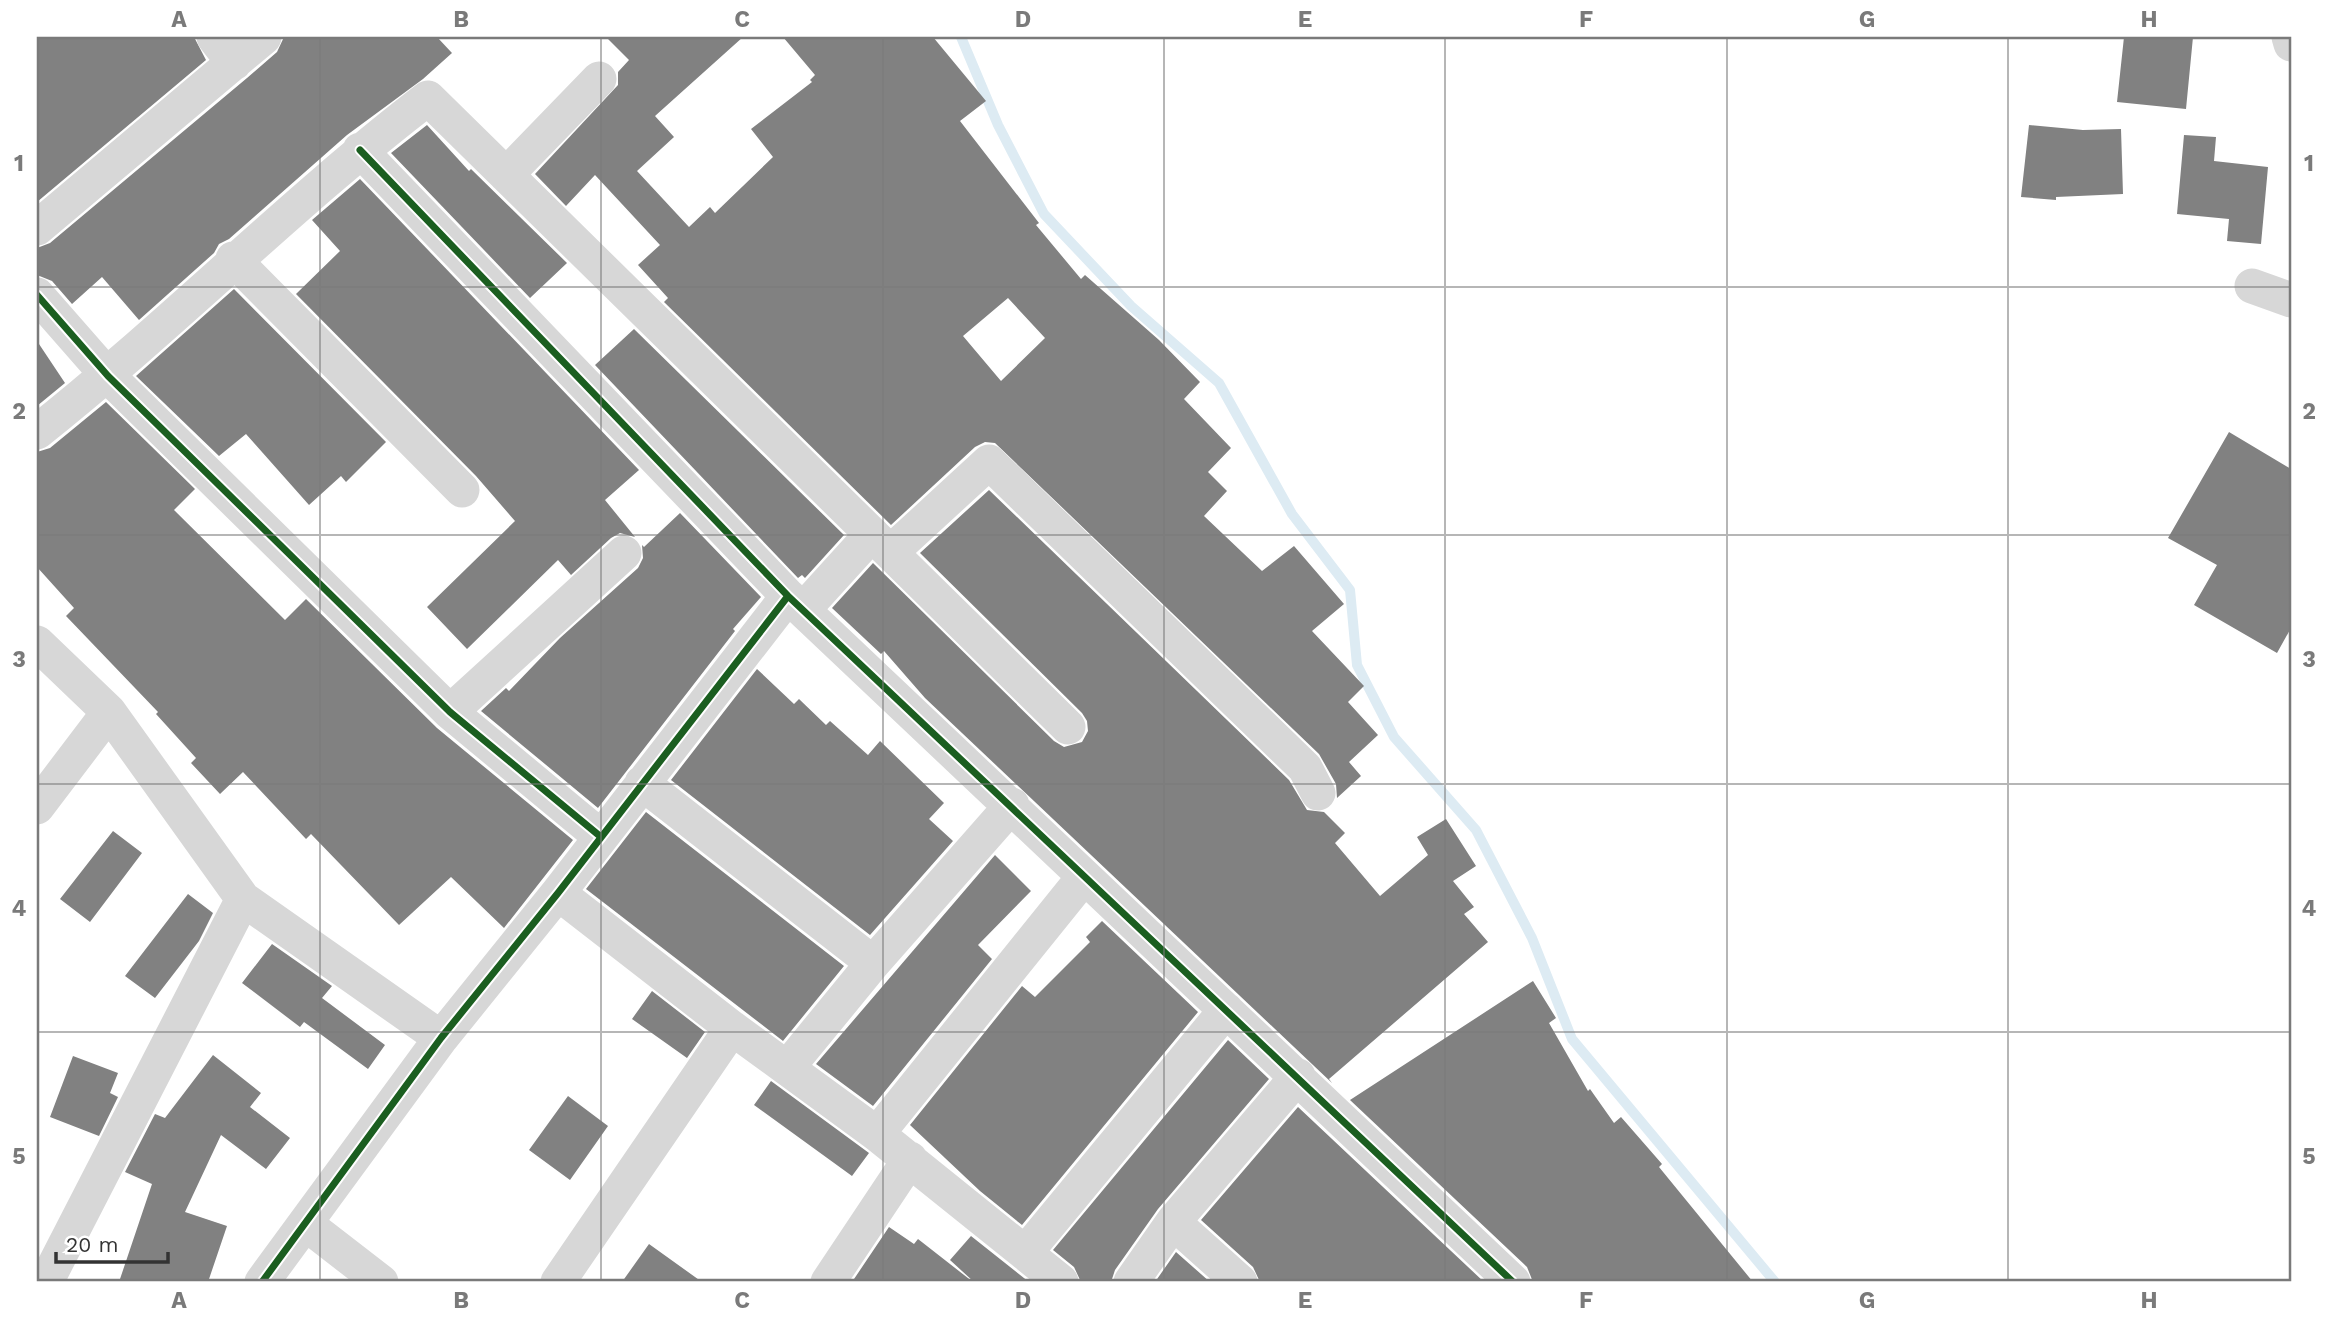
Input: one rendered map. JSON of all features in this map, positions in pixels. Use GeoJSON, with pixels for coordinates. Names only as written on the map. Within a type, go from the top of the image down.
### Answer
{"type":"FeatureCollection","features":[{"type":"Feature","properties":{"kind":"street"},"geometry":{"type":"LineString","coordinates":[[37,228],[224,50],[264,37]]}},
{"type":"Feature","properties":{"kind":"street"},"geometry":{"type":"LineString","coordinates":[[2289,37],[2291,44]]}},
{"type":"Feature","properties":{"kind":"street"},"geometry":{"type":"LineString","coordinates":[[506,175],[598,79]]}},
{"type":"Feature","properties":{"kind":"street"},"geometry":{"type":"LineString","coordinates":[[37,432],[108,376],[233,260],[360,150],[428,98],[1068,727]]}},
{"type":"Feature","properties":{"kind":"street"},"geometry":{"type":"LineString","coordinates":[[360,150],[795,603],[1012,805],[1084,877],[1298,1076],[1513,1282]]}},
{"type":"Feature","properties":{"kind":"street"},"geometry":{"type":"LineString","coordinates":[[233,260],[462,489]]}},
{"type":"Feature","properties":{"kind":"street"},"geometry":{"type":"LineString","coordinates":[[2252,286],[2291,300]]}},
{"type":"Feature","properties":{"kind":"street"},"geometry":{"type":"LineString","coordinates":[[37,295],[108,376],[450,712],[601,837]]}},
{"type":"Feature","properties":{"kind":"street"},"geometry":{"type":"LineString","coordinates":[[262,1282],[441,1038],[558,893],[642,783],[795,603],[989,462],[1305,768],[1318,793]]}},
{"type":"Feature","properties":{"kind":"street"},"geometry":{"type":"LineString","coordinates":[[450,712],[624,553]]}},
{"type":"Feature","properties":{"kind":"street"},"geometry":{"type":"LineString","coordinates":[[37,643],[109,712],[243,900],[441,1038]]}},
{"type":"Feature","properties":{"kind":"street"},"geometry":{"type":"LineString","coordinates":[[37,807],[109,712]]}},
{"type":"Feature","properties":{"kind":"street"},"geometry":{"type":"LineString","coordinates":[[642,783],[873,963]]}},
{"type":"Feature","properties":{"kind":"street"},"geometry":{"type":"LineString","coordinates":[[787,1068],[873,963],[1012,805]]}},
{"type":"Feature","properties":{"kind":"street"},"geometry":{"type":"LineString","coordinates":[[877,1134],[1084,877]]}},
{"type":"Feature","properties":{"kind":"street"},"geometry":{"type":"LineString","coordinates":[[558,893],[732,1028],[877,1134],[1061,1282]]}},
{"type":"Feature","properties":{"kind":"street"},"geometry":{"type":"LineString","coordinates":[[46,1282],[243,900]]}},
{"type":"Feature","properties":{"kind":"street"},"geometry":{"type":"LineString","coordinates":[[1025,1253],[1226,1010]]}},
{"type":"Feature","properties":{"kind":"street"},"geometry":{"type":"LineString","coordinates":[[558,1282],[732,1028]]}},
{"type":"Feature","properties":{"kind":"street"},"geometry":{"type":"LineString","coordinates":[[1131,1282],[1173,1223],[1298,1076]]}},
{"type":"Feature","properties":{"kind":"street"},"geometry":{"type":"LineString","coordinates":[[828,1282],[910,1160]]}},
{"type":"Feature","properties":{"kind":"street"},"geometry":{"type":"LineString","coordinates":[[1173,1223],[1240,1282]]}},
{"type":"Feature","properties":{"kind":"street"},"geometry":{"type":"LineString","coordinates":[[306,1224],[381,1282]]}},
{"type":"Feature","properties":{"kind":"building"},"geometry":{"type":"Polygon","coordinates":[[[37,37],[194,37],[206,60],[37,202],[37,37]]]}},
{"type":"Feature","properties":{"kind":"building"},"geometry":{"type":"Polygon","coordinates":[[[284,37],[437,37],[452,53],[423,79],[347,135],[229,239],[219,244],[214,253],[139,320],[102,277],[72,304],[52,281],[37,275],[37,248],[50,243],[247,78],[277,52],[284,37]]]}},
{"type":"Feature","properties":{"kind":"building"},"geometry":{"type":"Polygon","coordinates":[[[606,37],[743,37],[655,116],[674,137],[637,171],[689,227],[710,207],[715,213],[773,157],[751,129],[812,82],[810,80],[815,75],[783,37],[933,37],[986,101],[960,121],[1039,223],[1036,225],[1081,279],[1085,275],[1159,340],[1200,382],[1184,399],[1231,448],[1208,472],[1227,491],[1204,516],[1262,571],[1294,546],[1344,604],[1312,631],[1364,686],[1348,702],[1378,735],[1349,762],[1361,776],[1337,798],[1336,784],[1319,754],[995,443],[985,442],[975,447],[891,525],[664,302],[668,298],[638,265],[660,245],[595,175],[566,206],[535,174],[618,85],[618,72],[629,60],[606,37]],[[1008,298],[963,336],[1001,381],[1045,338],[1008,298]]]}},
{"type":"Feature","properties":{"kind":"building"},"geometry":{"type":"Polygon","coordinates":[[[2124,37],[2193,37],[2186,109],[2117,102],[2124,37]]]}},
{"type":"Feature","properties":{"kind":"building"},"geometry":{"type":"Polygon","coordinates":[[[427,125],[469,171],[471,169],[567,263],[530,298],[391,153],[427,125]]]}},
{"type":"Feature","properties":{"kind":"building"},"geometry":{"type":"Polygon","coordinates":[[[2029,125],[2083,130],[2121,129],[2123,194],[2056,197],[2056,200],[2021,197],[2029,125]]]}},
{"type":"Feature","properties":{"kind":"building"},"geometry":{"type":"Polygon","coordinates":[[[2184,135],[2216,137],[2214,161],[2268,167],[2261,244],[2227,241],[2229,219],[2177,214],[2184,135]]]}},
{"type":"Feature","properties":{"kind":"building"},"geometry":{"type":"Polygon","coordinates":[[[360,179],[639,470],[605,500],[635,537],[620,533],[611,538],[571,575],[558,560],[467,649],[427,607],[515,521],[476,476],[296,294],[340,251],[312,220],[360,179]]]}},
{"type":"Feature","properties":{"kind":"building"},"geometry":{"type":"Polygon","coordinates":[[[234,289],[386,442],[346,482],[341,476],[309,505],[246,434],[219,456],[136,376],[234,289]]]}},
{"type":"Feature","properties":{"kind":"building"},"geometry":{"type":"Polygon","coordinates":[[[634,329],[844,535],[805,578],[802,575],[798,578],[595,365],[634,329]]]}},
{"type":"Feature","properties":{"kind":"building"},"geometry":{"type":"Polygon","coordinates":[[[37,341],[65,383],[37,406],[37,341]]]}},
{"type":"Feature","properties":{"kind":"building"},"geometry":{"type":"Polygon","coordinates":[[[106,402],[195,489],[174,510],[285,620],[306,599],[437,728],[573,840],[504,928],[451,877],[399,925],[311,834],[306,839],[243,772],[220,794],[191,763],[196,758],[156,714],[158,712],[66,616],[74,608],[37,567],[37,452],[50,448],[106,402]]]}},
{"type":"Feature","properties":{"kind":"building"},"geometry":{"type":"Polygon","coordinates":[[[2229,432],[2291,469],[2291,628],[2277,653],[2194,605],[2217,565],[2168,538],[2229,432]]]}},
{"type":"Feature","properties":{"kind":"building"},"geometry":{"type":"Polygon","coordinates":[[[989,490],[1289,780],[1307,810],[1324,812],[1345,833],[1335,843],[1380,896],[1428,855],[1417,837],[1446,819],[1476,866],[1453,881],[1474,907],[1464,914],[1488,942],[1329,1079],[1332,1083],[925,698],[884,651],[881,654],[832,608],[873,563],[1054,741],[1064,747],[1082,742],[1088,731],[1087,721],[1082,713],[920,553],[989,490]]]}},
{"type":"Feature","properties":{"kind":"building"},"geometry":{"type":"Polygon","coordinates":[[[680,513],[761,597],[733,629],[735,631],[598,808],[481,711],[506,688],[509,691],[560,638],[638,568],[643,558],[642,545],[644,547],[680,513]]]}},
{"type":"Feature","properties":{"kind":"building"},"geometry":{"type":"Polygon","coordinates":[[[757,669],[794,704],[799,699],[826,725],[830,721],[868,755],[880,741],[944,803],[929,819],[953,841],[870,935],[671,780],[757,669]]]}},
{"type":"Feature","properties":{"kind":"building"},"geometry":{"type":"Polygon","coordinates":[[[646,812],[844,966],[783,1041],[586,889],[646,812]]]}},
{"type":"Feature","properties":{"kind":"building"},"geometry":{"type":"Polygon","coordinates":[[[113,831],[142,853],[90,922],[60,899],[113,831]]]}},
{"type":"Feature","properties":{"kind":"building"},"geometry":{"type":"Polygon","coordinates":[[[995,855],[1031,891],[978,945],[992,959],[873,1106],[816,1064],[995,855]]]}},
{"type":"Feature","properties":{"kind":"building"},"geometry":{"type":"Polygon","coordinates":[[[188,894],[213,913],[199,941],[155,998],[125,976],[188,894]]]}},
{"type":"Feature","properties":{"kind":"building"},"geometry":{"type":"Polygon","coordinates":[[[1102,921],[1198,1012],[1022,1225],[980,1191],[910,1125],[1022,986],[1035,997],[1090,942],[1086,937],[1102,921]]]}},
{"type":"Feature","properties":{"kind":"building"},"geometry":{"type":"Polygon","coordinates":[[[272,944],[332,986],[322,998],[385,1045],[368,1069],[304,1022],[300,1027],[242,983],[272,944]]]}},
{"type":"Feature","properties":{"kind":"building"},"geometry":{"type":"Polygon","coordinates":[[[1533,981],[1556,1018],[1549,1023],[1588,1091],[1590,1089],[1614,1123],[1621,1117],[1662,1164],[1659,1167],[1753,1282],[1533,1282],[1527,1267],[1350,1100],[1533,981]]]}},
{"type":"Feature","properties":{"kind":"building"},"geometry":{"type":"Polygon","coordinates":[[[652,991],[705,1032],[687,1058],[632,1019],[652,991]]]}},
{"type":"Feature","properties":{"kind":"building"},"geometry":{"type":"Polygon","coordinates":[[[1228,1040],[1269,1079],[1158,1209],[1115,1270],[1111,1282],[1081,1282],[1074,1267],[1053,1250],[1228,1040]]]}},
{"type":"Feature","properties":{"kind":"building"},"geometry":{"type":"Polygon","coordinates":[[[213,1055],[261,1093],[250,1107],[290,1138],[266,1169],[221,1135],[185,1212],[227,1226],[208,1282],[119,1282],[152,1184],[125,1172],[155,1114],[165,1118],[213,1055]]]}},
{"type":"Feature","properties":{"kind":"building"},"geometry":{"type":"Polygon","coordinates":[[[73,1056],[118,1073],[110,1093],[118,1097],[99,1136],[50,1117],[73,1056]]]}},
{"type":"Feature","properties":{"kind":"building"},"geometry":{"type":"Polygon","coordinates":[[[771,1081],[869,1153],[852,1176],[754,1105],[771,1081]]]}},
{"type":"Feature","properties":{"kind":"building"},"geometry":{"type":"Polygon","coordinates":[[[568,1096],[608,1126],[570,1180],[529,1150],[568,1096]]]}},
{"type":"Feature","properties":{"kind":"building"},"geometry":{"type":"Polygon","coordinates":[[[1298,1107],[1484,1282],[1260,1282],[1253,1267],[1201,1220],[1298,1107]]]}},
{"type":"Feature","properties":{"kind":"building"},"geometry":{"type":"Polygon","coordinates":[[[889,1227],[914,1244],[918,1239],[973,1282],[852,1282],[889,1227]]]}},
{"type":"Feature","properties":{"kind":"building"},"geometry":{"type":"Polygon","coordinates":[[[971,1236],[1029,1282],[974,1282],[950,1260],[971,1236]]]}},
{"type":"Feature","properties":{"kind":"building"},"geometry":{"type":"Polygon","coordinates":[[[649,1244],[702,1282],[622,1282],[649,1244]]]}},
{"type":"Feature","properties":{"kind":"building"},"geometry":{"type":"Polygon","coordinates":[[[1176,1252],[1210,1282],[1155,1282],[1176,1252]]]}},
{"type":"Feature","properties":{"kind":"waterway"},"geometry":{"type":"LineString","coordinates":[[961,37],[998,125],[1044,214],[1131,306],[1219,383],[1292,514],[1350,590],[1357,665],[1394,737],[1476,830],[1532,938],[1572,1039],[1775,1282]]}},
{"type":"Feature","properties":{"kind":"cycle path"},"geometry":{"type":"LineString","coordinates":[[360,150],[788,596],[1513,1282]]}},
{"type":"Feature","properties":{"kind":"cycle path"},"geometry":{"type":"LineString","coordinates":[[37,295],[108,376],[450,712],[601,837]]}},
{"type":"Feature","properties":{"kind":"cycle path"},"geometry":{"type":"LineString","coordinates":[[262,1282],[441,1038],[558,893],[788,596]]}}]}
